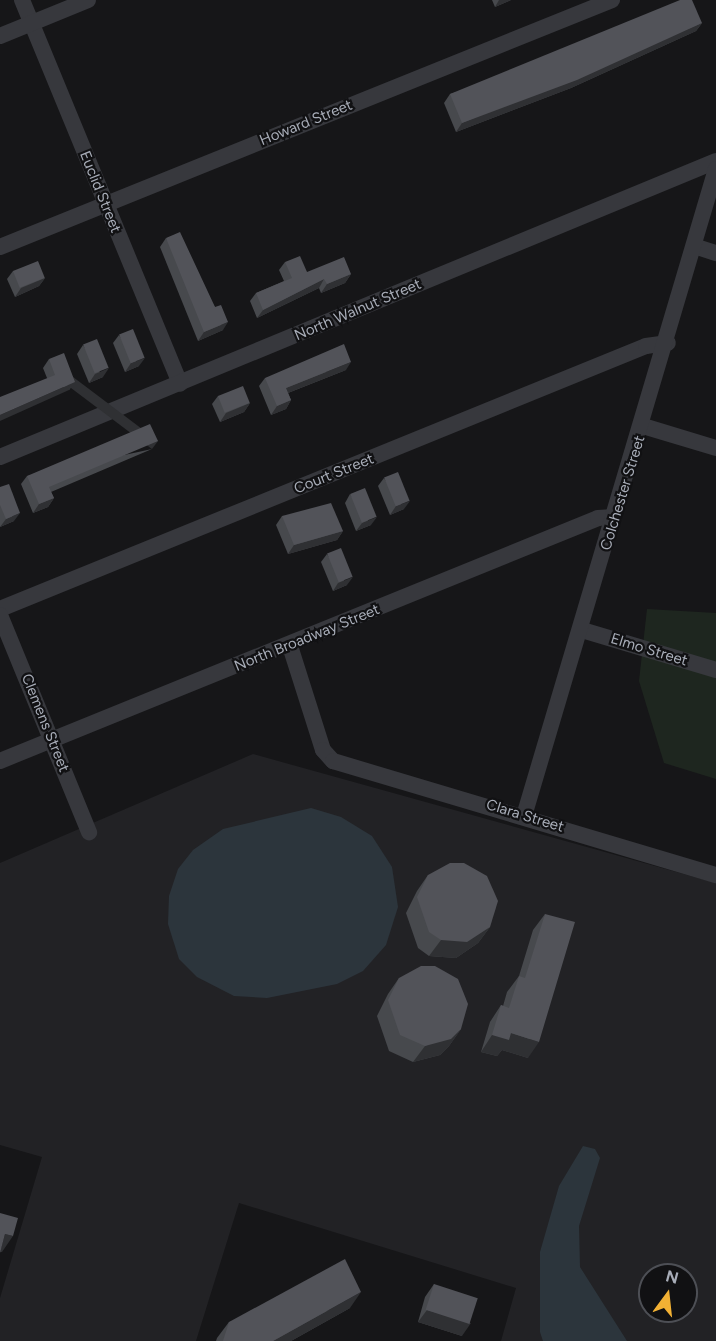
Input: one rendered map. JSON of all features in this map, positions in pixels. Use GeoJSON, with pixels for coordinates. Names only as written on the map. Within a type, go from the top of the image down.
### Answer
{"type":"FeatureCollection","features":[{"type":"Feature","properties":{"kind":"street","name":"Euclid Street"},"geometry":{"type":"LineString","coordinates":[[22,0],[180,384]]}},
{"type":"Feature","properties":{"kind":"street"},"geometry":{"type":"LineString","coordinates":[[0,36],[88,0]]}},
{"type":"Feature","properties":{"kind":"street","name":"Howard Street"},"geometry":{"type":"LineString","coordinates":[[0,247],[612,0]]}},
{"type":"Feature","properties":{"kind":"street","name":"North Walnut Street"},"geometry":{"type":"LineString","coordinates":[[0,457],[716,161]]}},
{"type":"Feature","properties":{"kind":"street","name":"Colchester Street"},"geometry":{"type":"LineString","coordinates":[[524,816],[697,247],[716,169]]}},
{"type":"Feature","properties":{"kind":"street"},"geometry":{"type":"LineString","coordinates":[[697,247],[716,253]]}},
{"type":"Feature","properties":{"kind":"street","name":"Court Street"},"geometry":{"type":"LineString","coordinates":[[0,609],[646,346],[668,343]]}},
{"type":"Feature","properties":{"kind":"street"},"geometry":{"type":"LineString","coordinates":[[643,426],[716,448]]}},
{"type":"Feature","properties":{"kind":"street","name":"North Broadway Street"},"geometry":{"type":"LineString","coordinates":[[0,761],[290,646],[598,518],[614,517]]}},
{"type":"Feature","properties":{"kind":"street","name":"Clemens Street"},"geometry":{"type":"LineString","coordinates":[[0,615],[89,832]]}},
{"type":"Feature","properties":{"kind":"street","name":"Elmo Street"},"geometry":{"type":"LineString","coordinates":[[582,630],[716,670]]}},
{"type":"Feature","properties":{"kind":"street","name":"Clara Street"},"geometry":{"type":"LineString","coordinates":[[290,646],[322,750],[333,761],[716,875]]}},
{"type":"Feature","properties":{"kind":"shaded area"},"geometry":{"type":"Polygon","coordinates":[[[647,609],[716,613],[716,779],[664,763],[639,681],[647,609]]]}},
{"type":"Feature","properties":{"kind":"shaded area"},"geometry":{"type":"Polygon","coordinates":[[[253,754],[716,883],[716,1341],[501,1341],[516,1288],[239,1203],[196,1341],[0,1341],[0,1298],[42,1157],[0,1145],[0,863],[253,754]]]}},
{"type":"Feature","properties":{"kind":"shaded area"},"geometry":{"type":"Polygon","coordinates":[[[311,808],[341,817],[372,836],[392,867],[398,907],[386,945],[363,971],[337,984],[267,998],[234,996],[197,977],[179,959],[168,924],[169,896],[178,869],[193,850],[223,829],[311,808]]]}},
{"type":"Feature","properties":{"kind":"shaded area"},"geometry":{"type":"Polygon","coordinates":[[[583,1146],[595,1149],[600,1158],[579,1226],[580,1267],[627,1341],[543,1341],[540,1332],[540,1252],[559,1186],[583,1146]]]}},
{"type":"Feature","properties":{"kind":"building"},"geometry":{"type":"Polygon","coordinates":[[[680,0],[692,0],[702,23],[577,80],[462,123],[450,94],[680,0]]]}},
{"type":"Feature","properties":{"kind":"building"},"geometry":{"type":"Polygon","coordinates":[[[180,232],[215,307],[221,305],[228,322],[204,332],[166,238],[180,232]]]}},
{"type":"Feature","properties":{"kind":"building"},"geometry":{"type":"Polygon","coordinates":[[[300,256],[307,272],[344,257],[351,274],[327,284],[324,279],[263,310],[256,293],[292,278],[285,262],[300,256]]]}},
{"type":"Feature","properties":{"kind":"building"},"geometry":{"type":"Polygon","coordinates":[[[38,261],[45,278],[20,288],[13,271],[38,261]]]}},
{"type":"Feature","properties":{"kind":"building"},"geometry":{"type":"Polygon","coordinates":[[[133,329],[145,358],[131,363],[119,335],[133,329]]]}},
{"type":"Feature","properties":{"kind":"building"},"geometry":{"type":"Polygon","coordinates":[[[97,339],[109,368],[95,373],[83,345],[97,339]]]}},
{"type":"Feature","properties":{"kind":"building"},"geometry":{"type":"Polygon","coordinates":[[[344,344],[351,362],[286,388],[291,400],[277,406],[265,378],[344,344]]]}},
{"type":"Feature","properties":{"kind":"building"},"geometry":{"type":"Polygon","coordinates":[[[64,353],[75,382],[0,415],[0,397],[55,375],[49,359],[64,353]]]}},
{"type":"Feature","properties":{"kind":"building"},"geometry":{"type":"Polygon","coordinates":[[[243,386],[250,403],[225,413],[218,396],[243,386]]]}},
{"type":"Feature","properties":{"kind":"building"},"geometry":{"type":"Polygon","coordinates":[[[150,424],[158,441],[49,487],[54,498],[39,504],[27,476],[150,424]]]}},
{"type":"Feature","properties":{"kind":"building"},"geometry":{"type":"Polygon","coordinates":[[[398,472],[410,501],[396,506],[384,478],[398,472]]]}},
{"type":"Feature","properties":{"kind":"building"},"geometry":{"type":"Polygon","coordinates":[[[9,484],[20,513],[6,519],[0,505],[0,487],[9,484]]]}},
{"type":"Feature","properties":{"kind":"building"},"geometry":{"type":"Polygon","coordinates":[[[365,488],[377,517],[362,523],[350,494],[365,488]]]}},
{"type":"Feature","properties":{"kind":"building"},"geometry":{"type":"Polygon","coordinates":[[[331,503],[343,531],[294,545],[282,516],[331,503]]]}},
{"type":"Feature","properties":{"kind":"building"},"geometry":{"type":"Polygon","coordinates":[[[341,548],[353,577],[339,582],[327,554],[341,548]]]}},
{"type":"Feature","properties":{"kind":"building"},"geometry":{"type":"Polygon","coordinates":[[[450,863],[464,863],[487,876],[498,901],[490,927],[467,942],[441,940],[429,932],[417,897],[428,875],[450,863]]]}},
{"type":"Feature","properties":{"kind":"building"},"geometry":{"type":"Polygon","coordinates":[[[545,914],[575,922],[539,1042],[511,1033],[509,1040],[492,1035],[501,1005],[509,1008],[519,976],[525,978],[545,914]]]}},
{"type":"Feature","properties":{"kind":"building"},"geometry":{"type":"Polygon","coordinates":[[[421,966],[435,966],[458,979],[468,1004],[461,1029],[451,1039],[425,1046],[400,1035],[388,1000],[399,978],[421,966]]]}},
{"type":"Feature","properties":{"kind":"building"},"geometry":{"type":"Polygon","coordinates":[[[0,1213],[18,1218],[13,1236],[5,1234],[0,1253],[0,1213]]]}},
{"type":"Feature","properties":{"kind":"building"},"geometry":{"type":"Polygon","coordinates":[[[345,1259],[361,1292],[273,1341],[223,1341],[229,1322],[345,1259]]]}},
{"type":"Feature","properties":{"kind":"building"},"geometry":{"type":"Polygon","coordinates":[[[434,1284],[478,1298],[469,1324],[426,1310],[434,1284]]]}}]}
